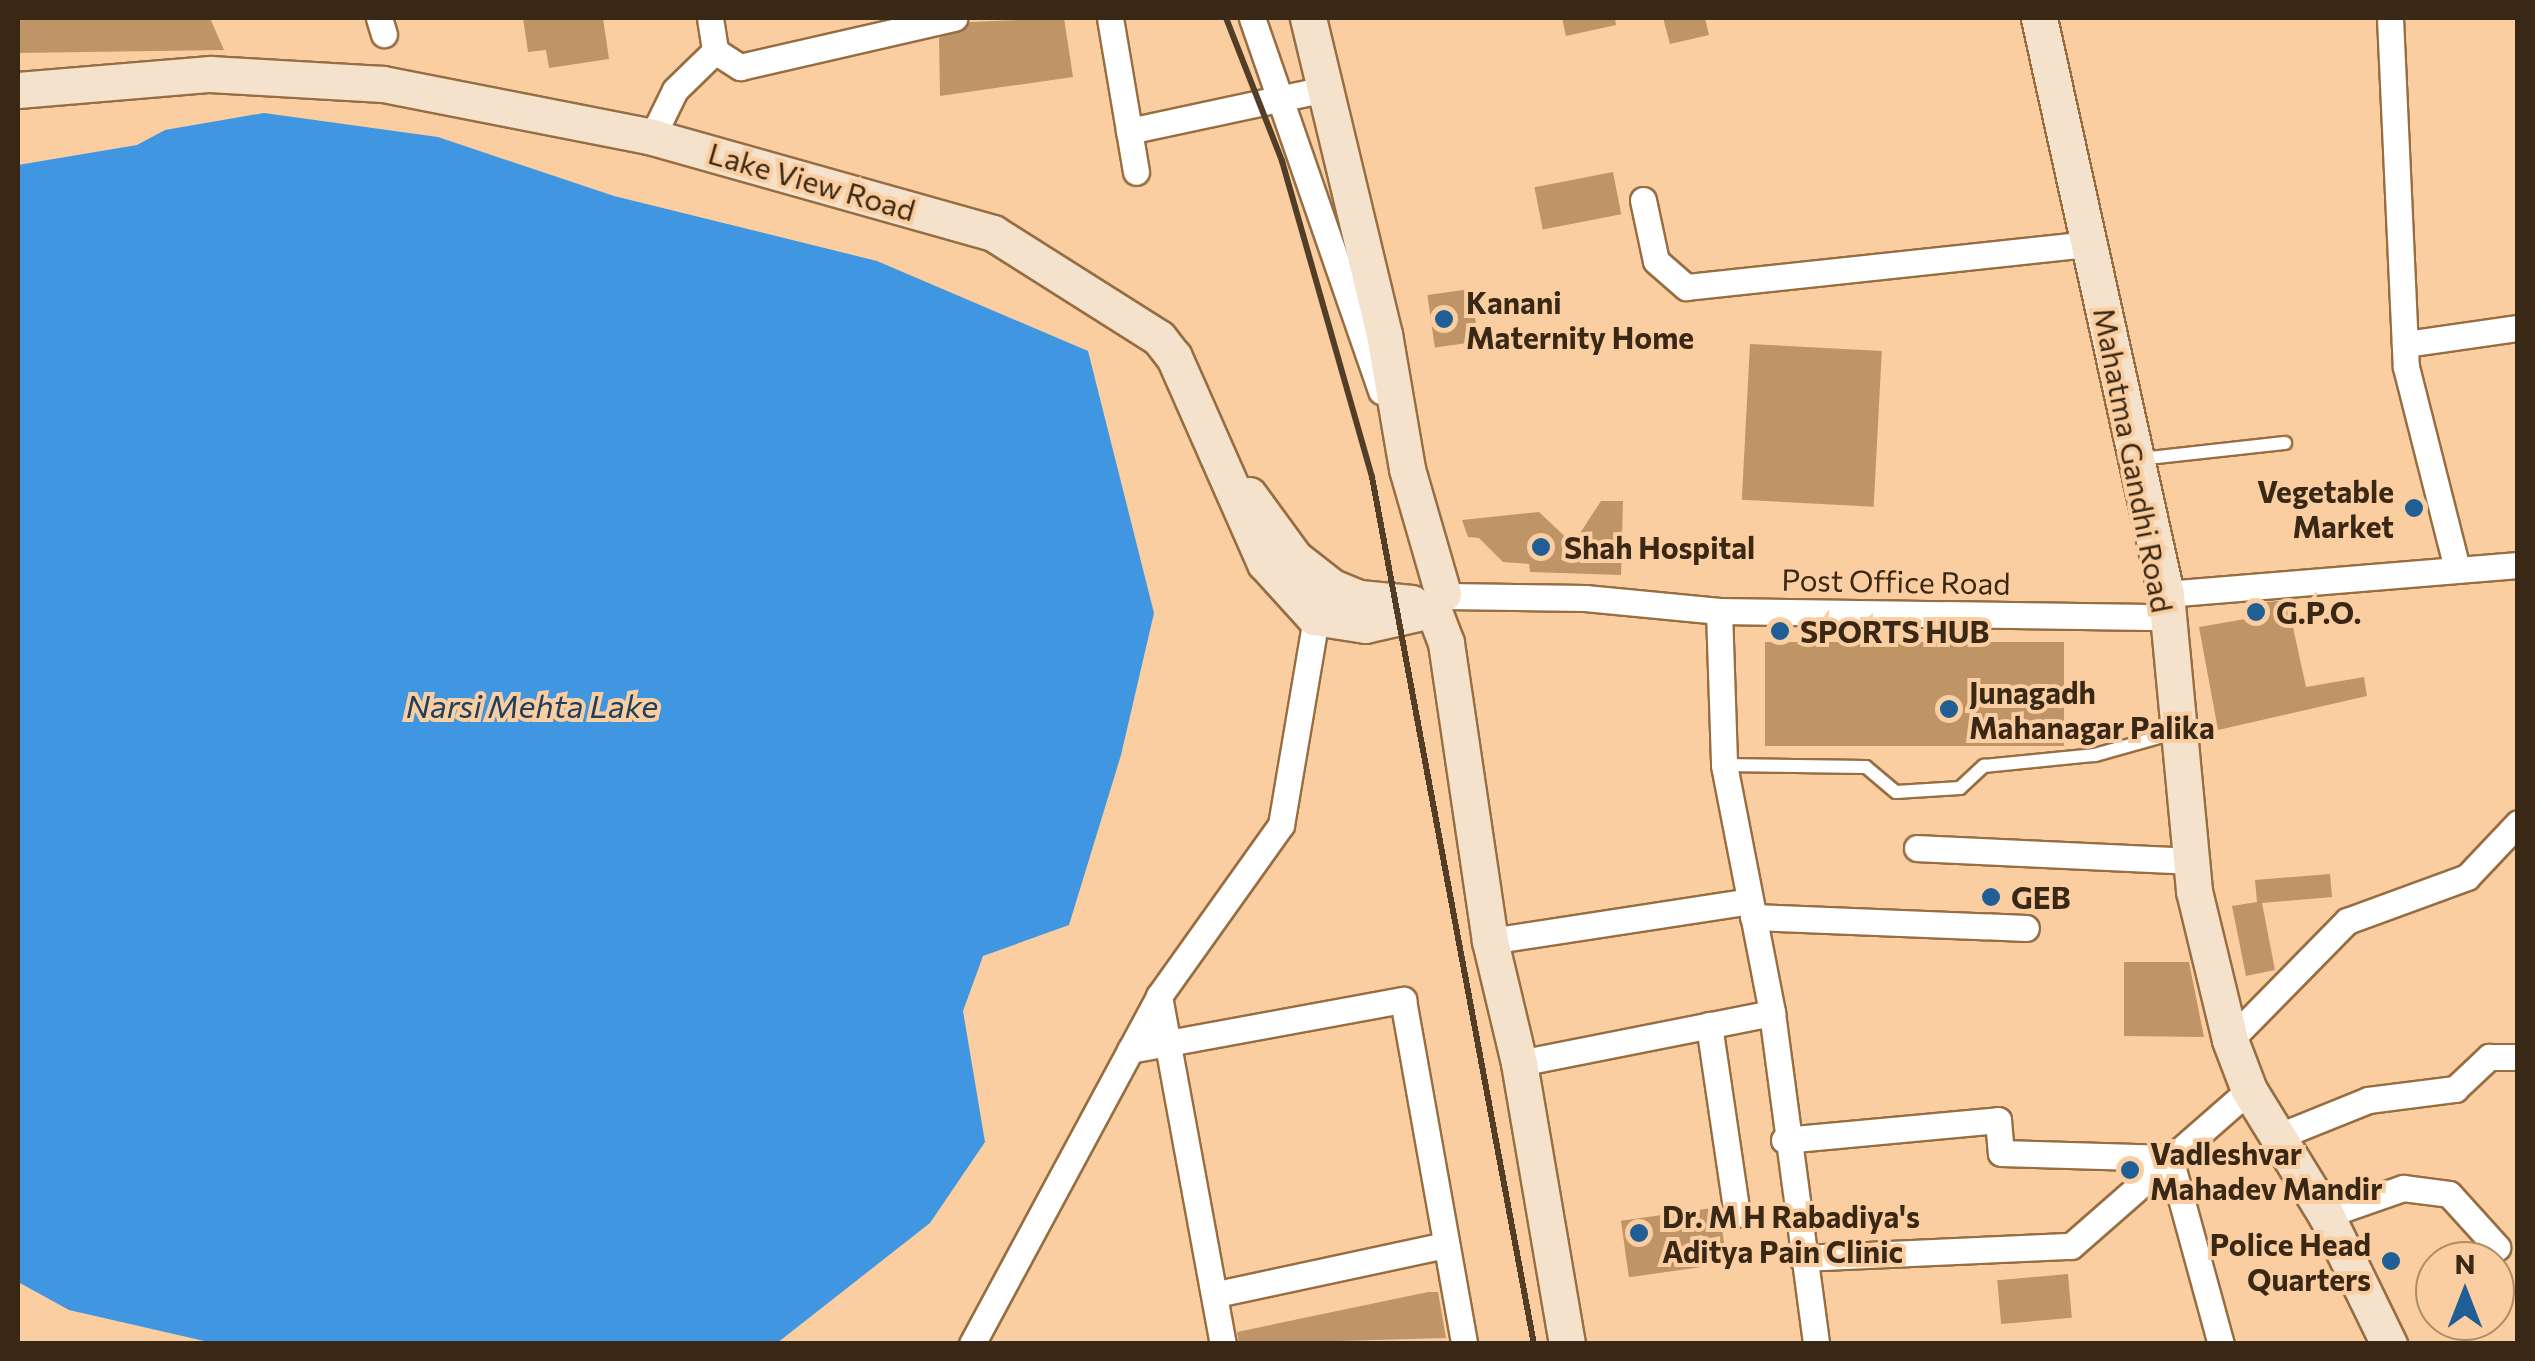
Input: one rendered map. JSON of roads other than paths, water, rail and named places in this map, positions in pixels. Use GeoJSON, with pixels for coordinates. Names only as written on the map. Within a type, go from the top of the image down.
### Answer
{"type":"FeatureCollection","features":[{"type":"Feature","properties":{"kind":"main road"},"geometry":{"type":"LineString","coordinates":[[1308,18],[1384,334],[1406,468],[1428,554],[1490,941],[1520,1063],[1567,1344]]}},
{"type":"Feature","properties":{"kind":"main road","name":"Mahatma Gandhi Road"},"geometry":{"type":"LineString","coordinates":[[2039,18],[2138,459],[2166,606],[2192,861],[2230,1040],[2249,1090],[2326,1215],[2379,1341]]}},
{"type":"Feature","properties":{"kind":"main road","name":"Lake View Road"},"geometry":{"type":"LineString","coordinates":[[18,73],[245,55],[386,50],[993,233],[1142,324],[1174,357],[1264,563],[1314,616]]}},
{"type":"Feature","properties":{"kind":"main road","name":"Lake View Road"},"geometry":{"type":"LineString","coordinates":[[18,90],[210,74],[386,50]]}},
{"type":"Feature","properties":{"kind":"main road","name":"Lake View Road"},"geometry":{"type":"LineString","coordinates":[[656,129],[996,215],[1163,312],[1200,361],[1251,499],[1295,558],[1324,582]]}},
{"type":"Feature","properties":{"kind":"main road"},"geometry":{"type":"LineString","coordinates":[[1324,582],[1376,601],[1437,609]]}},
{"type":"Feature","properties":{"kind":"main road"},"geometry":{"type":"LineString","coordinates":[[1314,616],[1365,624],[1437,609]]}},
{"type":"Feature","properties":{"kind":"street"},"geometry":{"type":"LineString","coordinates":[[710,18],[715,51],[740,68],[954,18]]}},
{"type":"Feature","properties":{"kind":"street"},"geometry":{"type":"LineString","coordinates":[[1110,18],[1136,172]]}},
{"type":"Feature","properties":{"kind":"street"},"geometry":{"type":"LineString","coordinates":[[1252,18],[1284,98],[1406,468]]}},
{"type":"Feature","properties":{"kind":"street"},"geometry":{"type":"LineString","coordinates":[[2390,18],[2405,344],[2458,569]]}},
{"type":"Feature","properties":{"kind":"street"},"geometry":{"type":"LineString","coordinates":[[656,129],[676,90],[715,51]]}},
{"type":"Feature","properties":{"kind":"street"},"geometry":{"type":"LineString","coordinates":[[1130,132],[1325,89]]}},
{"type":"Feature","properties":{"kind":"street"},"geometry":{"type":"LineString","coordinates":[[1642,200],[1656,261],[1686,287],[2090,244]]}},
{"type":"Feature","properties":{"kind":"street"},"geometry":{"type":"LineString","coordinates":[[2405,344],[2518,328]]}},
{"type":"Feature","properties":{"kind":"street","name":"Post Office Road"},"geometry":{"type":"LineString","coordinates":[[1437,609],[1490,598],[1585,598],[1719,612],[2166,606],[2518,565]]}},
{"type":"Feature","properties":{"kind":"street"},"geometry":{"type":"LineString","coordinates":[[978,1341],[1158,996],[1281,825],[1314,616],[1324,582]]}},
{"type":"Feature","properties":{"kind":"street"},"geometry":{"type":"LineString","coordinates":[[1719,612],[1724,765],[1772,1012],[1784,1140],[1816,1344]]}},
{"type":"Feature","properties":{"kind":"street"},"geometry":{"type":"LineString","coordinates":[[2230,1040],[2347,922],[2467,876],[2518,823]]}},
{"type":"Feature","properties":{"kind":"street"},"geometry":{"type":"LineString","coordinates":[[1917,848],[2192,861]]}},
{"type":"Feature","properties":{"kind":"street"},"geometry":{"type":"LineString","coordinates":[[1490,941],[1752,909],[2026,928]]}},
{"type":"Feature","properties":{"kind":"street"},"geometry":{"type":"LineString","coordinates":[[1158,996],[1217,1294],[1223,1344]]}},
{"type":"Feature","properties":{"kind":"street"},"geometry":{"type":"LineString","coordinates":[[1130,1050],[1403,1000],[1464,1344]]}},
{"type":"Feature","properties":{"kind":"street"},"geometry":{"type":"LineString","coordinates":[[1520,1063],[1772,1012]]}},
{"type":"Feature","properties":{"kind":"street"},"geometry":{"type":"LineString","coordinates":[[1709,1025],[1737,1214]]}},
{"type":"Feature","properties":{"kind":"street"},"geometry":{"type":"LineString","coordinates":[[2279,1136],[2368,1100],[2455,1089],[2489,1058],[2518,1058]]}},
{"type":"Feature","properties":{"kind":"street"},"geometry":{"type":"LineString","coordinates":[[1802,1258],[2071,1246],[2249,1090]]}},
{"type":"Feature","properties":{"kind":"street"},"geometry":{"type":"LineString","coordinates":[[1784,1140],[1998,1120],[2001,1153],[2170,1158]]}},
{"type":"Feature","properties":{"kind":"street"},"geometry":{"type":"LineString","coordinates":[[2170,1158],[2221,1344]]}},
{"type":"Feature","properties":{"kind":"street"},"geometry":{"type":"LineString","coordinates":[[2326,1215],[2403,1188],[2448,1194],[2491,1241]]}},
{"type":"Feature","properties":{"kind":"street"},"geometry":{"type":"LineString","coordinates":[[1217,1294],[1446,1246]]}},
{"type":"Feature","properties":{"kind":"lane"},"geometry":{"type":"LineString","coordinates":[[2138,459],[2286,443]]}},
{"type":"Feature","properties":{"kind":"lane"},"geometry":{"type":"LineString","coordinates":[[1724,765],[1866,767],[1896,792],[1960,788],[1984,766],[2095,755],[2121,742],[2178,732]]}},
{"type":"Feature","properties":{"kind":"water","name":"Narsi Mehta Lake"},"geometry":{"type":"Polygon","coordinates":[[[264,113],[438,137],[614,196],[877,261],[1088,351],[1154,613],[1121,755],[1069,925],[983,956],[963,1011],[985,1142],[930,1223],[777,1343],[213,1343],[69,1310],[18,1282],[18,165],[137,145],[165,130],[264,113]]]}},
{"type":"Feature","properties":{"kind":"railway"},"geometry":{"type":"LineString","coordinates":[[1226,18],[1282,161],[1372,477],[1534,1344]]}},
{"type":"Feature","properties":{"kind":"place","name":"Kanani Maternity Home"},"geometry":{"type":"Point","coordinates":[1444,319]}},
{"type":"Feature","properties":{"kind":"place","name":"Vegetable Market"},"geometry":{"type":"Point","coordinates":[2414,508]}},
{"type":"Feature","properties":{"kind":"place","name":"Shah Hospital"},"geometry":{"type":"Point","coordinates":[1541,547]}},
{"type":"Feature","properties":{"kind":"place","name":"G.P.O."},"geometry":{"type":"Point","coordinates":[2256,612]}},
{"type":"Feature","properties":{"kind":"place","name":"SPORTS HUB"},"geometry":{"type":"Point","coordinates":[1780,631]}},
{"type":"Feature","properties":{"kind":"place","name":"Junagadh Mahanagar Palika"},"geometry":{"type":"Point","coordinates":[1949,709]}},
{"type":"Feature","properties":{"kind":"place","name":"GEB"},"geometry":{"type":"Point","coordinates":[1991,897]}},
{"type":"Feature","properties":{"kind":"place","name":"Vadleshvar Mahadev Mandir"},"geometry":{"type":"Point","coordinates":[2130,1170]}},
{"type":"Feature","properties":{"kind":"place","name":"Dr. M H Rabadiya's Aditya Pain Clinic"},"geometry":{"type":"Point","coordinates":[1639,1233]}},
{"type":"Feature","properties":{"kind":"place","name":"Police Head Quarters"},"geometry":{"type":"Point","coordinates":[2391,1261]}}]}
